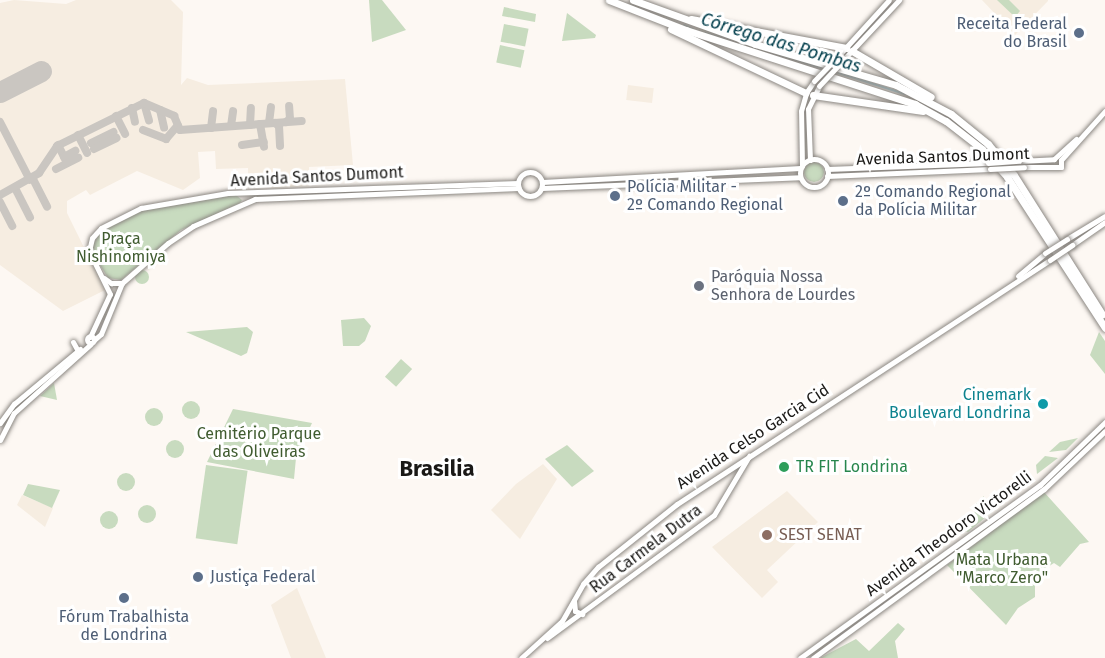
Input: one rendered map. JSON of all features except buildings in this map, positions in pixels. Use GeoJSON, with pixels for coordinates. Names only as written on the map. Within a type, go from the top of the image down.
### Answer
{"type":"FeatureCollection","features":[{"type":"Feature","properties":{"kind":"highway"},"geometry":{"type":"LineString","coordinates":[[609,0],[809,94],[932,113]]}},
{"type":"Feature","properties":{"kind":"highway"},"geometry":{"type":"LineString","coordinates":[[633,0],[674,17],[896,85],[951,114]]}},
{"type":"Feature","properties":{"kind":"highway"},"geometry":{"type":"LineString","coordinates":[[674,17],[849,49],[906,80],[988,144],[1014,175],[1102,317],[1105,328]]}},
{"type":"Feature","properties":{"kind":"highway"},"geometry":{"type":"LineString","coordinates":[[650,18],[891,95],[932,113],[970,139],[1006,177],[1102,317],[1105,335]]}},
{"type":"Feature","properties":{"kind":"main road"},"geometry":{"type":"LineString","coordinates":[[810,159],[807,117],[809,94],[819,86],[882,8],[895,1]]}},
{"type":"Feature","properties":{"kind":"main road"},"geometry":{"type":"LineString","coordinates":[[849,49],[884,16],[895,1]]}},
{"type":"Feature","properties":{"kind":"main road"},"geometry":{"type":"LineString","coordinates":[[882,8],[884,16]]}},
{"type":"Feature","properties":{"kind":"main road"},"geometry":{"type":"LineString","coordinates":[[800,177],[800,117],[814,81],[842,57]]}},
{"type":"Feature","properties":{"kind":"main road"},"geometry":{"type":"LineString","coordinates":[[1081,137],[1105,111]]}},
{"type":"Feature","properties":{"kind":"main road"},"geometry":{"type":"LineString","coordinates":[[800,117],[807,117]]}},
{"type":"Feature","properties":{"kind":"main road","name":"Avenida Santos Dumont"},"geometry":{"type":"LineString","coordinates":[[827,169],[1054,159],[1081,137]]}},
{"type":"Feature","properties":{"kind":"main road","name":"Avenida Santos Dumont"},"geometry":{"type":"LineString","coordinates":[[827,176],[1061,167],[1061,160],[1081,137]]}},
{"type":"Feature","properties":{"kind":"main road"},"geometry":{"type":"LineString","coordinates":[[542,185],[532,172],[521,176],[518,186],[531,196],[542,185],[801,167],[810,159],[819,160],[827,169],[827,176],[814,187],[800,177],[542,185]]}},
{"type":"Feature","properties":{"kind":"main road","name":"Avenida Santos Dumont"},"geometry":{"type":"LineString","coordinates":[[109,304],[110,294],[89,250],[92,238],[101,228],[154,204],[242,193],[518,186]]}},
{"type":"Feature","properties":{"kind":"main road","name":"Avenida Santos Dumont"},"geometry":{"type":"LineString","coordinates":[[91,341],[122,283],[174,238],[246,203],[255,200],[518,186]]}},
{"type":"Feature","properties":{"kind":"main road"},"geometry":{"type":"LineString","coordinates":[[255,200],[255,195],[264,192]]}},
{"type":"Feature","properties":{"kind":"main road"},"geometry":{"type":"LineString","coordinates":[[242,193],[246,203]]}},
{"type":"Feature","properties":{"kind":"main road","name":"Avenida Celso Garcia Cid"},"geometry":{"type":"LineString","coordinates":[[1012,282],[1044,254],[1105,216]]}},
{"type":"Feature","properties":{"kind":"main road","name":"Avenida Celso Garcia Cid"},"geometry":{"type":"LineString","coordinates":[[536,645],[562,621],[598,567],[625,543],[724,472],[1012,282],[1048,262],[1105,222]]}},
{"type":"Feature","properties":{"kind":"main road"},"geometry":{"type":"LineString","coordinates":[[1044,254],[1048,262]]}},
{"type":"Feature","properties":{"kind":"main road"},"geometry":{"type":"LineString","coordinates":[[103,277],[111,283],[122,283]]}},
{"type":"Feature","properties":{"kind":"main road"},"geometry":{"type":"LineString","coordinates":[[0,423],[14,404],[91,341]]}},
{"type":"Feature","properties":{"kind":"main road"},"geometry":{"type":"LineString","coordinates":[[0,440],[14,413],[91,341]]}},
{"type":"Feature","properties":{"kind":"main road"},"geometry":{"type":"LineString","coordinates":[[73,342],[78,351]]}},
{"type":"Feature","properties":{"kind":"main road"},"geometry":{"type":"LineString","coordinates":[[59,373],[63,379]]}},
{"type":"Feature","properties":{"kind":"main road","name":"Avenida Theodoro Victorelli"},"geometry":{"type":"LineString","coordinates":[[800,658],[1040,485],[1105,422]]}},
{"type":"Feature","properties":{"kind":"main road","name":"Avenida Theodoro Victorelli"},"geometry":{"type":"LineString","coordinates":[[813,658],[1044,489],[1105,431]]}},
{"type":"Feature","properties":{"kind":"main road","name":"Rua Carmela Dutra"},"geometry":{"type":"LineString","coordinates":[[536,645],[563,629],[714,515],[751,454]]}},
{"type":"Feature","properties":{"kind":"main road"},"geometry":{"type":"LineString","coordinates":[[735,465],[739,472]]}},
{"type":"Feature","properties":{"kind":"main road"},"geometry":{"type":"LineString","coordinates":[[724,472],[733,481]]}},
{"type":"Feature","properties":{"kind":"main road"},"geometry":{"type":"LineString","coordinates":[[574,600],[575,611],[582,615]]}},
{"type":"Feature","properties":{"kind":"main road"},"geometry":{"type":"LineString","coordinates":[[562,621],[563,629]]}},
{"type":"Feature","properties":{"kind":"main road"},"geometry":{"type":"LineString","coordinates":[[521,658],[536,645]]}},
{"type":"Feature","properties":{"kind":"shaded area"},"geometry":{"type":"Polygon","coordinates":[[[14,0],[66,4],[76,0],[171,0],[183,12],[181,85],[187,78],[208,85],[345,79],[353,165],[309,167],[309,186],[271,188],[271,174],[248,177],[248,168],[216,169],[215,151],[198,152],[200,178],[183,190],[137,171],[90,195],[86,190],[67,201],[67,213],[105,290],[63,311],[0,265],[0,3],[14,0]]]}},
{"type":"Feature","properties":{"kind":"shaded area"},"geometry":{"type":"Polygon","coordinates":[[[982,0],[1048,0],[1048,1],[1015,35],[982,0]]]}},
{"type":"Feature","properties":{"kind":"shaded area"},"geometry":{"type":"Polygon","coordinates":[[[628,85],[654,88],[652,103],[626,100],[628,85]]]}},
{"type":"Feature","properties":{"kind":"shaded area"},"geometry":{"type":"Polygon","coordinates":[[[543,464],[557,479],[520,539],[491,510],[516,484],[543,464]]]}},
{"type":"Feature","properties":{"kind":"shaded area","name":"SEST SENAT"},"geometry":{"type":"Polygon","coordinates":[[[787,491],[818,522],[767,570],[778,582],[762,598],[712,547],[787,491]]]}},
{"type":"Feature","properties":{"kind":"shaded area"},"geometry":{"type":"Polygon","coordinates":[[[22,495],[53,508],[45,527],[17,505],[22,495]]]}},
{"type":"Feature","properties":{"kind":"shaded area"},"geometry":{"type":"Polygon","coordinates":[[[297,588],[326,658],[291,658],[271,605],[297,588]]]}},
{"type":"Feature","properties":{"kind":"green space"},"geometry":{"type":"Polygon","coordinates":[[[369,0],[382,0],[406,30],[372,42],[369,0]]]}},
{"type":"Feature","properties":{"kind":"green space"},"geometry":{"type":"Polygon","coordinates":[[[997,0],[1009,0],[1020,11],[1015,17],[997,0]]]}},
{"type":"Feature","properties":{"kind":"green space"},"geometry":{"type":"Polygon","coordinates":[[[504,7],[536,14],[535,22],[502,16],[504,7]]]}},
{"type":"Feature","properties":{"kind":"green space"},"geometry":{"type":"Polygon","coordinates":[[[567,13],[596,35],[595,38],[562,41],[567,13]]]}},
{"type":"Feature","properties":{"kind":"green space"},"geometry":{"type":"Polygon","coordinates":[[[504,24],[529,29],[525,46],[501,42],[504,24]]]}},
{"type":"Feature","properties":{"kind":"green space"},"geometry":{"type":"Polygon","coordinates":[[[500,45],[524,50],[521,68],[496,63],[500,45]]]}},
{"type":"Feature","properties":{"kind":"green space"},"geometry":{"type":"Polygon","coordinates":[[[814,162],[821,165],[824,172],[821,179],[814,182],[807,179],[804,172],[807,165],[814,162]]]}},
{"type":"Feature","properties":{"kind":"green space","name":"Praça Nishinomiya"},"geometry":{"type":"Polygon","coordinates":[[[236,195],[242,200],[240,203],[181,230],[121,280],[108,278],[93,254],[92,247],[99,233],[140,211],[236,195]]]}},
{"type":"Feature","properties":{"kind":"green space"},"geometry":{"type":"Polygon","coordinates":[[[139,270],[145,270],[149,277],[145,284],[139,284],[135,280],[135,274],[139,270]]]}},
{"type":"Feature","properties":{"kind":"green space"},"geometry":{"type":"Polygon","coordinates":[[[364,318],[371,326],[365,341],[359,346],[343,346],[341,320],[364,318]]]}},
{"type":"Feature","properties":{"kind":"green space"},"geometry":{"type":"Polygon","coordinates":[[[247,327],[253,332],[247,353],[241,356],[186,332],[247,327]]]}},
{"type":"Feature","properties":{"kind":"green space"},"geometry":{"type":"Polygon","coordinates":[[[1099,332],[1105,341],[1105,374],[1090,355],[1099,332]]]}},
{"type":"Feature","properties":{"kind":"green space"},"geometry":{"type":"Polygon","coordinates":[[[401,359],[412,369],[396,387],[385,377],[401,359]]]}},
{"type":"Feature","properties":{"kind":"green space"},"geometry":{"type":"Polygon","coordinates":[[[54,383],[57,400],[40,396],[54,383]]]}},
{"type":"Feature","properties":{"kind":"green space"},"geometry":{"type":"Polygon","coordinates":[[[187,401],[195,401],[200,406],[198,417],[187,419],[182,414],[182,406],[187,401]]]}},
{"type":"Feature","properties":{"kind":"green space"},"geometry":{"type":"Polygon","coordinates":[[[154,408],[160,411],[163,417],[160,423],[154,426],[148,423],[145,417],[148,411],[154,408]]]}},
{"type":"Feature","properties":{"kind":"green space","name":"Cemitério Parque das Oliveiras"},"geometry":{"type":"Polygon","coordinates":[[[233,409],[312,423],[296,458],[294,479],[207,462],[233,409]]]}},
{"type":"Feature","properties":{"kind":"green space"},"geometry":{"type":"Polygon","coordinates":[[[1078,438],[1066,450],[1049,452],[1060,442],[1078,438]]]}},
{"type":"Feature","properties":{"kind":"green space"},"geometry":{"type":"Polygon","coordinates":[[[175,440],[181,443],[184,449],[181,455],[175,458],[169,455],[166,449],[169,443],[175,440]]]}},
{"type":"Feature","properties":{"kind":"green space"},"geometry":{"type":"Polygon","coordinates":[[[567,445],[594,471],[572,487],[545,459],[567,445]]]}},
{"type":"Feature","properties":{"kind":"green space"},"geometry":{"type":"Polygon","coordinates":[[[1045,456],[1058,458],[1037,474],[1036,465],[1045,456]]]}},
{"type":"Feature","properties":{"kind":"green space"},"geometry":{"type":"Polygon","coordinates":[[[206,465],[248,471],[237,544],[196,538],[206,465]]]}},
{"type":"Feature","properties":{"kind":"green space"},"geometry":{"type":"Polygon","coordinates":[[[126,473],[132,476],[135,482],[132,488],[126,491],[120,488],[117,482],[120,476],[126,473]]]}},
{"type":"Feature","properties":{"kind":"green space"},"geometry":{"type":"Polygon","coordinates":[[[28,484],[60,490],[52,508],[23,495],[28,484]]]}},
{"type":"Feature","properties":{"kind":"green space","name":"Mata Urbana \"Marco Zero\""},"geometry":{"type":"Polygon","coordinates":[[[1044,492],[1089,542],[1080,544],[1060,567],[1054,563],[1043,570],[1035,585],[1035,597],[1018,608],[1006,625],[947,565],[1044,492]]]}},
{"type":"Feature","properties":{"kind":"green space"},"geometry":{"type":"Polygon","coordinates":[[[984,496],[984,507],[992,512],[968,532],[958,529],[974,523],[975,505],[984,496]]]}},
{"type":"Feature","properties":{"kind":"green space"},"geometry":{"type":"Polygon","coordinates":[[[147,505],[153,508],[156,514],[153,520],[147,523],[141,520],[138,514],[141,508],[147,505]]]}},
{"type":"Feature","properties":{"kind":"green space"},"geometry":{"type":"Polygon","coordinates":[[[109,511],[115,514],[118,520],[115,526],[109,529],[103,526],[100,520],[103,514],[109,511]]]}},
{"type":"Feature","properties":{"kind":"green space"},"geometry":{"type":"Polygon","coordinates":[[[898,623],[905,629],[895,641],[898,658],[820,658],[856,639],[869,651],[898,623]]]}},
{"type":"Feature","properties":{"kind":"waterway","name":"Córrego das Pombas"},"geometry":{"type":"LineString","coordinates":[[684,25],[693,29]]}},
{"type":"Feature","properties":{"kind":"waterway","name":"Córrego das Pombas"},"geometry":{"type":"LineString","coordinates":[[706,33],[822,68]]}},
{"type":"Feature","properties":{"kind":"waterway","name":"Córrego das Pombas"},"geometry":{"type":"LineString","coordinates":[[836,72],[905,94]]}},
{"type":"Feature","properties":{"kind":"taxiway"},"geometry":{"type":"LineString","coordinates":[[144,103],[149,120]]}},
{"type":"Feature","properties":{"kind":"taxiway"},"geometry":{"type":"LineString","coordinates":[[0,195],[39,173],[57,146],[144,103],[174,116],[180,130],[302,121]]}},
{"type":"Feature","properties":{"kind":"taxiway"},"geometry":{"type":"LineString","coordinates":[[286,122],[290,119],[289,106]]}},
{"type":"Feature","properties":{"kind":"taxiway"},"geometry":{"type":"LineString","coordinates":[[269,123],[271,107]]}},
{"type":"Feature","properties":{"kind":"taxiway"},"geometry":{"type":"LineString","coordinates":[[132,108],[135,122]]}},
{"type":"Feature","properties":{"kind":"taxiway"},"geometry":{"type":"LineString","coordinates":[[250,125],[251,108]]}},
{"type":"Feature","properties":{"kind":"taxiway"},"geometry":{"type":"LineString","coordinates":[[160,110],[164,128]]}},
{"type":"Feature","properties":{"kind":"taxiway"},"geometry":{"type":"LineString","coordinates":[[211,128],[213,111]]}},
{"type":"Feature","properties":{"kind":"taxiway"},"geometry":{"type":"LineString","coordinates":[[231,126],[233,111]]}},
{"type":"Feature","properties":{"kind":"taxiway"},"geometry":{"type":"LineString","coordinates":[[116,116],[125,134]]}},
{"type":"Feature","properties":{"kind":"taxiway"},"geometry":{"type":"LineString","coordinates":[[0,122],[30,180]]}},
{"type":"Feature","properties":{"kind":"taxiway"},"geometry":{"type":"LineString","coordinates":[[275,123],[279,126],[280,146]]}},
{"type":"Feature","properties":{"kind":"taxiway"},"geometry":{"type":"LineString","coordinates":[[260,124],[264,147]]}},
{"type":"Feature","properties":{"kind":"taxiway"},"geometry":{"type":"LineString","coordinates":[[143,130],[166,139],[178,125]]}},
{"type":"Feature","properties":{"kind":"taxiway"},"geometry":{"type":"LineString","coordinates":[[91,143],[114,132]]}},
{"type":"Feature","properties":{"kind":"taxiway"},"geometry":{"type":"LineString","coordinates":[[78,135],[87,153]]}},
{"type":"Feature","properties":{"kind":"taxiway"},"geometry":{"type":"LineString","coordinates":[[94,149],[117,138]]}},
{"type":"Feature","properties":{"kind":"taxiway"},"geometry":{"type":"LineString","coordinates":[[242,145],[264,142]]}},
{"type":"Feature","properties":{"kind":"taxiway"},"geometry":{"type":"LineString","coordinates":[[58,145],[67,163]]}},
{"type":"Feature","properties":{"kind":"taxiway"},"geometry":{"type":"LineString","coordinates":[[64,157],[75,151]]}},
{"type":"Feature","properties":{"kind":"taxiway"},"geometry":{"type":"LineString","coordinates":[[56,169],[78,158]]}},
{"type":"Feature","properties":{"kind":"taxiway"},"geometry":{"type":"LineString","coordinates":[[33,179],[47,207]]}},
{"type":"Feature","properties":{"kind":"taxiway"},"geometry":{"type":"LineString","coordinates":[[15,188],[30,217]]}},
{"type":"Feature","properties":{"kind":"taxiway"},"geometry":{"type":"LineString","coordinates":[[0,202],[12,226]]}},
{"type":"Feature","properties":{"kind":"runway"},"geometry":{"type":"LineString","coordinates":[[0,92],[41,71]]}},
{"type":"Feature","properties":{"kind":"place","name":"Receita Federal do Brasil"},"geometry":{"type":"Point","coordinates":[1079,33]}},
{"type":"Feature","properties":{"kind":"place","name":"Polícia Militar - 2º Comando Regional"},"geometry":{"type":"Point","coordinates":[615,196]}},
{"type":"Feature","properties":{"kind":"place","name":"2º Comando Regional da Polícia Militar"},"geometry":{"type":"Point","coordinates":[843,201]}},
{"type":"Feature","properties":{"kind":"place","name":"Paróquia Nossa Senhora de Lourdes"},"geometry":{"type":"Point","coordinates":[699,286]}},
{"type":"Feature","properties":{"kind":"place","name":"Cinemark Boulevard Londrina"},"geometry":{"type":"Point","coordinates":[1043,404]}},
{"type":"Feature","properties":{"kind":"place","name":"TR FIT Londrina"},"geometry":{"type":"Point","coordinates":[784,467]}},
{"type":"Feature","properties":{"kind":"place","name":"SEST SENAT"},"geometry":{"type":"Point","coordinates":[767,535]}},
{"type":"Feature","properties":{"kind":"place","name":"Justiça Federal"},"geometry":{"type":"Point","coordinates":[198,577]}},
{"type":"Feature","properties":{"kind":"place","name":"Fórum Trabalhista de Londrina"},"geometry":{"type":"Point","coordinates":[124,598]}},
{"type":"Feature","properties":{"kind":"district","name":"Brasilia"},"geometry":{"type":"Point","coordinates":[437,469]}}]}
